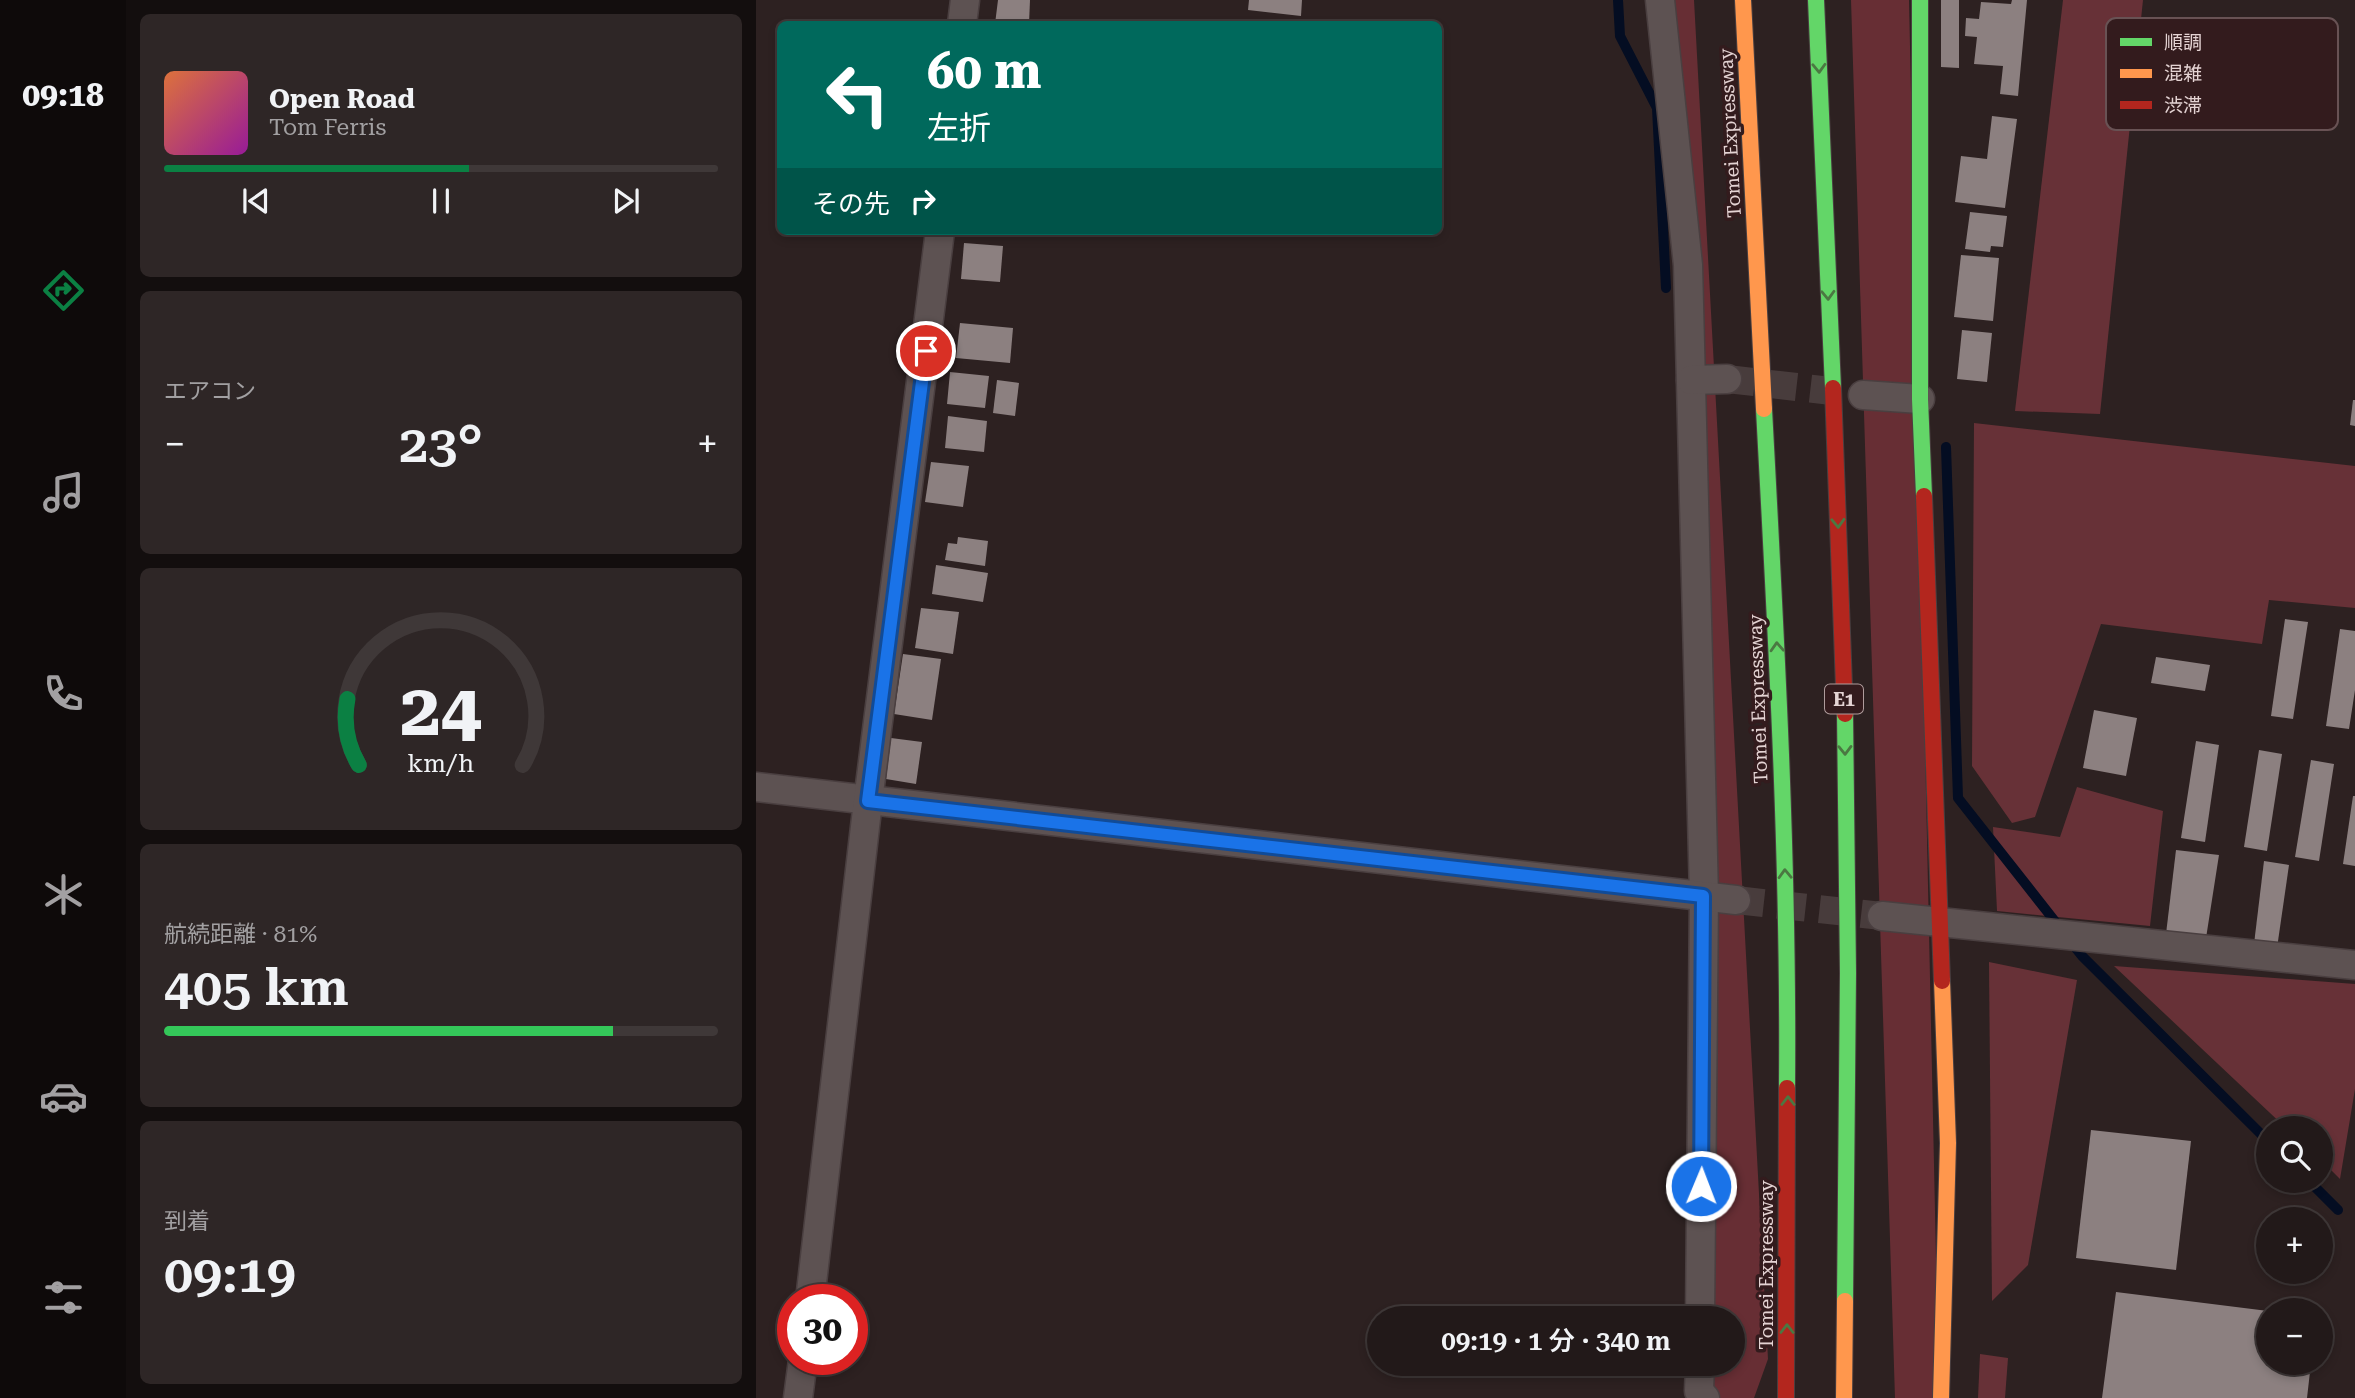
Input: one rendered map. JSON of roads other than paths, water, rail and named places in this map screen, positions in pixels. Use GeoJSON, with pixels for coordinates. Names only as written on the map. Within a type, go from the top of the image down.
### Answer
{"type":"FeatureCollection","features":[{"type":"Feature","properties":{"kind":"main road"},"geometry":{"type":"LineString","coordinates":[[1737,0],[1754,200]]}},
{"type":"Feature","properties":{"kind":"main road","name":"Tomei Expressway"},"geometry":{"type":"LineString","coordinates":[[1744,0],[1777,649],[1788,971],[1786,1398]]}},
{"type":"Feature","properties":{"kind":"main road","name":"E1"},"geometry":{"type":"LineString","coordinates":[[1816,0],[1844,646],[1848,973],[1844,1398]]}},
{"type":"Feature","properties":{"kind":"main road"},"geometry":{"type":"LineString","coordinates":[[1920,0],[1920,399],[1948,1143],[1941,1398]]}},
{"type":"Feature","properties":{"kind":"street"},"geometry":{"type":"LineString","coordinates":[[962,21],[965,0]]}},
{"type":"Feature","properties":{"kind":"street"},"geometry":{"type":"LineString","coordinates":[[1660,0],[1688,265],[1703,896],[1700,1306]]}},
{"type":"Feature","properties":{"kind":"street"},"geometry":{"type":"LineString","coordinates":[[812,1284],[868,801],[939,235]]}},
{"type":"Feature","properties":{"kind":"street"},"geometry":{"type":"LineString","coordinates":[[1691,380],[1727,379]]}},
{"type":"Feature","properties":{"kind":"street"},"geometry":{"type":"LineString","coordinates":[[1863,395],[1920,399]]}},
{"type":"Feature","properties":{"kind":"street"},"geometry":{"type":"LineString","coordinates":[[756,787],[1736,900]]}},
{"type":"Feature","properties":{"kind":"street"},"geometry":{"type":"LineString","coordinates":[[1882,916],[2355,965]]}},
{"type":"Feature","properties":{"kind":"street"},"geometry":{"type":"LineString","coordinates":[[798,1398],[801,1375]]}},
{"type":"Feature","properties":{"kind":"street"},"geometry":{"type":"LineString","coordinates":[[1700,1376],[1699,1391],[1705,1398]]}},
{"type":"Feature","properties":{"kind":"waterway"},"geometry":{"type":"LineString","coordinates":[[1618,0],[1620,36],[1657,108],[1666,288]]}},
{"type":"Feature","properties":{"kind":"waterway"},"geometry":{"type":"LineString","coordinates":[[1946,447],[1958,798],[2061,929]]}},
{"type":"Feature","properties":{"kind":"waterway"},"geometry":{"type":"LineString","coordinates":[[2070,941],[2256,1129]]}},
{"type":"Feature","properties":{"kind":"waterway"},"geometry":{"type":"LineString","coordinates":[[2321,1193],[2338,1210]]}},
{"type":"Feature","properties":{"kind":"tunnel"},"geometry":{"type":"LineString","coordinates":[[1727,379],[1849,393]]}},
{"type":"Feature","properties":{"kind":"tunnel"},"geometry":{"type":"LineString","coordinates":[[1736,900],[1882,916]]}}]}
